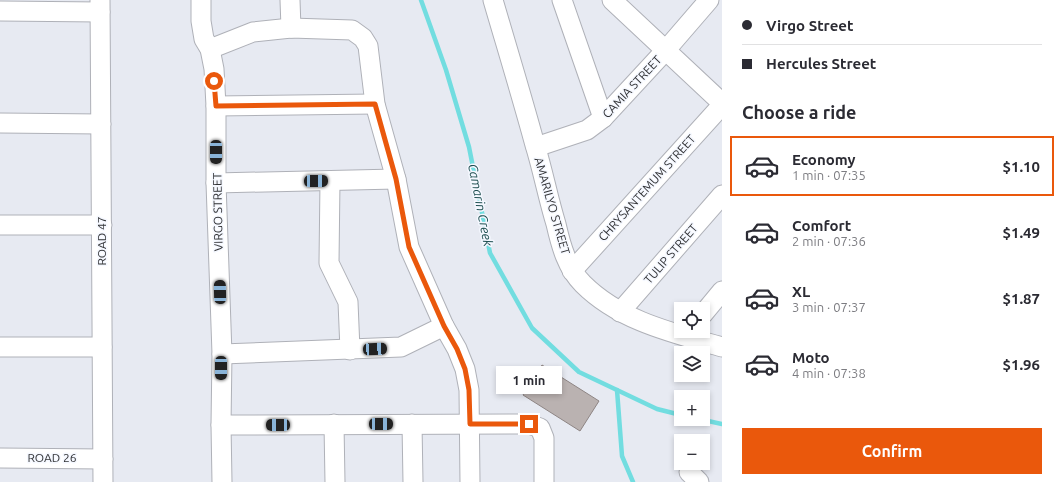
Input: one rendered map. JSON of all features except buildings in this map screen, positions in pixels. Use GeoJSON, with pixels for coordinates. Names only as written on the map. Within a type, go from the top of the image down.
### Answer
{"type":"FeatureCollection","features":[{"type":"Feature","properties":{"kind":"street","name":"VIRGO STREET"},"geometry":{"type":"LineString","coordinates":[[200,0],[204,39],[210,49],[214,69],[216,106],[216,183],[222,354],[222,482]]}},
{"type":"Feature","properties":{"kind":"street"},"geometry":{"type":"LineString","coordinates":[[290,0],[291,28]]}},
{"type":"Feature","properties":{"kind":"street","name":"AMARILYO STREET"},"geometry":{"type":"LineString","coordinates":[[493,0],[536,147],[547,195],[564,253],[572,271],[583,284],[620,312],[645,323],[674,331]]}},
{"type":"Feature","properties":{"kind":"street"},"geometry":{"type":"LineString","coordinates":[[562,0],[603,118]]}},
{"type":"Feature","properties":{"kind":"street"},"geometry":{"type":"LineString","coordinates":[[612,0],[722,104]]}},
{"type":"Feature","properties":{"kind":"street","name":"CAMIA STREET"},"geometry":{"type":"LineString","coordinates":[[536,147],[588,130],[603,118],[665,51],[709,0]]}},
{"type":"Feature","properties":{"kind":"street"},"geometry":{"type":"LineString","coordinates":[[0,11],[100,6]]}},
{"type":"Feature","properties":{"kind":"street","name":"ROAD 47"},"geometry":{"type":"LineString","coordinates":[[100,6],[103,482]]}},
{"type":"Feature","properties":{"kind":"street"},"geometry":{"type":"LineString","coordinates":[[210,49],[253,32],[291,28],[352,30],[362,38],[368,46],[375,104],[396,179],[409,247],[465,369],[469,390],[470,482]]}},
{"type":"Feature","properties":{"kind":"street"},"geometry":{"type":"LineString","coordinates":[[216,106],[375,104]]}},
{"type":"Feature","properties":{"kind":"street","name":"CHRYSANTEMUM STREET"},"geometry":{"type":"LineString","coordinates":[[572,271],[722,104]]}},
{"type":"Feature","properties":{"kind":"street"},"geometry":{"type":"LineString","coordinates":[[0,122],[101,124]]}},
{"type":"Feature","properties":{"kind":"street"},"geometry":{"type":"LineString","coordinates":[[216,183],[396,179]]}},
{"type":"Feature","properties":{"kind":"street"},"geometry":{"type":"LineString","coordinates":[[330,181],[329,263],[348,302],[350,350]]}},
{"type":"Feature","properties":{"kind":"street","name":"TULIP STREET"},"geometry":{"type":"LineString","coordinates":[[620,312],[722,195]]}},
{"type":"Feature","properties":{"kind":"street"},"geometry":{"type":"LineString","coordinates":[[0,225],[102,225]]}},
{"type":"Feature","properties":{"kind":"street"},"geometry":{"type":"LineString","coordinates":[[710,306],[722,291]]}},
{"type":"Feature","properties":{"kind":"street"},"geometry":{"type":"LineString","coordinates":[[222,354],[401,347],[444,326]]}},
{"type":"Feature","properties":{"kind":"street","name":"AMARILYO STREET"},"geometry":{"type":"LineString","coordinates":[[698,338],[722,347]]}},
{"type":"Feature","properties":{"kind":"street"},"geometry":{"type":"LineString","coordinates":[[0,347],[102,347]]}},
{"type":"Feature","properties":{"kind":"street"},"geometry":{"type":"LineString","coordinates":[[334,424],[335,482]]}},
{"type":"Feature","properties":{"kind":"street"},"geometry":{"type":"LineString","coordinates":[[412,424],[413,482]]}},
{"type":"Feature","properties":{"kind":"street"},"geometry":{"type":"LineString","coordinates":[[221,425],[529,424],[540,428],[544,438],[544,482]]}},
{"type":"Feature","properties":{"kind":"street","name":"ROAD 26"},"geometry":{"type":"LineString","coordinates":[[0,458],[103,459]]}},
{"type":"Feature","properties":{"kind":"waterway","name":"Camarin Creek"},"geometry":{"type":"LineString","coordinates":[[421,0],[446,70],[469,147],[490,253],[532,328],[579,372],[657,409],[674,413]]}},
{"type":"Feature","properties":{"kind":"waterway"},"geometry":{"type":"LineString","coordinates":[[617,390],[622,456],[633,482]]}},
{"type":"Feature","properties":{"kind":"waterway","name":"Camarin Creek"},"geometry":{"type":"LineString","coordinates":[[710,421],[722,424]]}},
{"type":"Feature","properties":{"kind":"route"},"geometry":{"type":"LineString","coordinates":[[214,81],[216,106],[375,104],[396,179],[409,247],[465,369],[469,390],[470,424],[529,424]]}}]}
